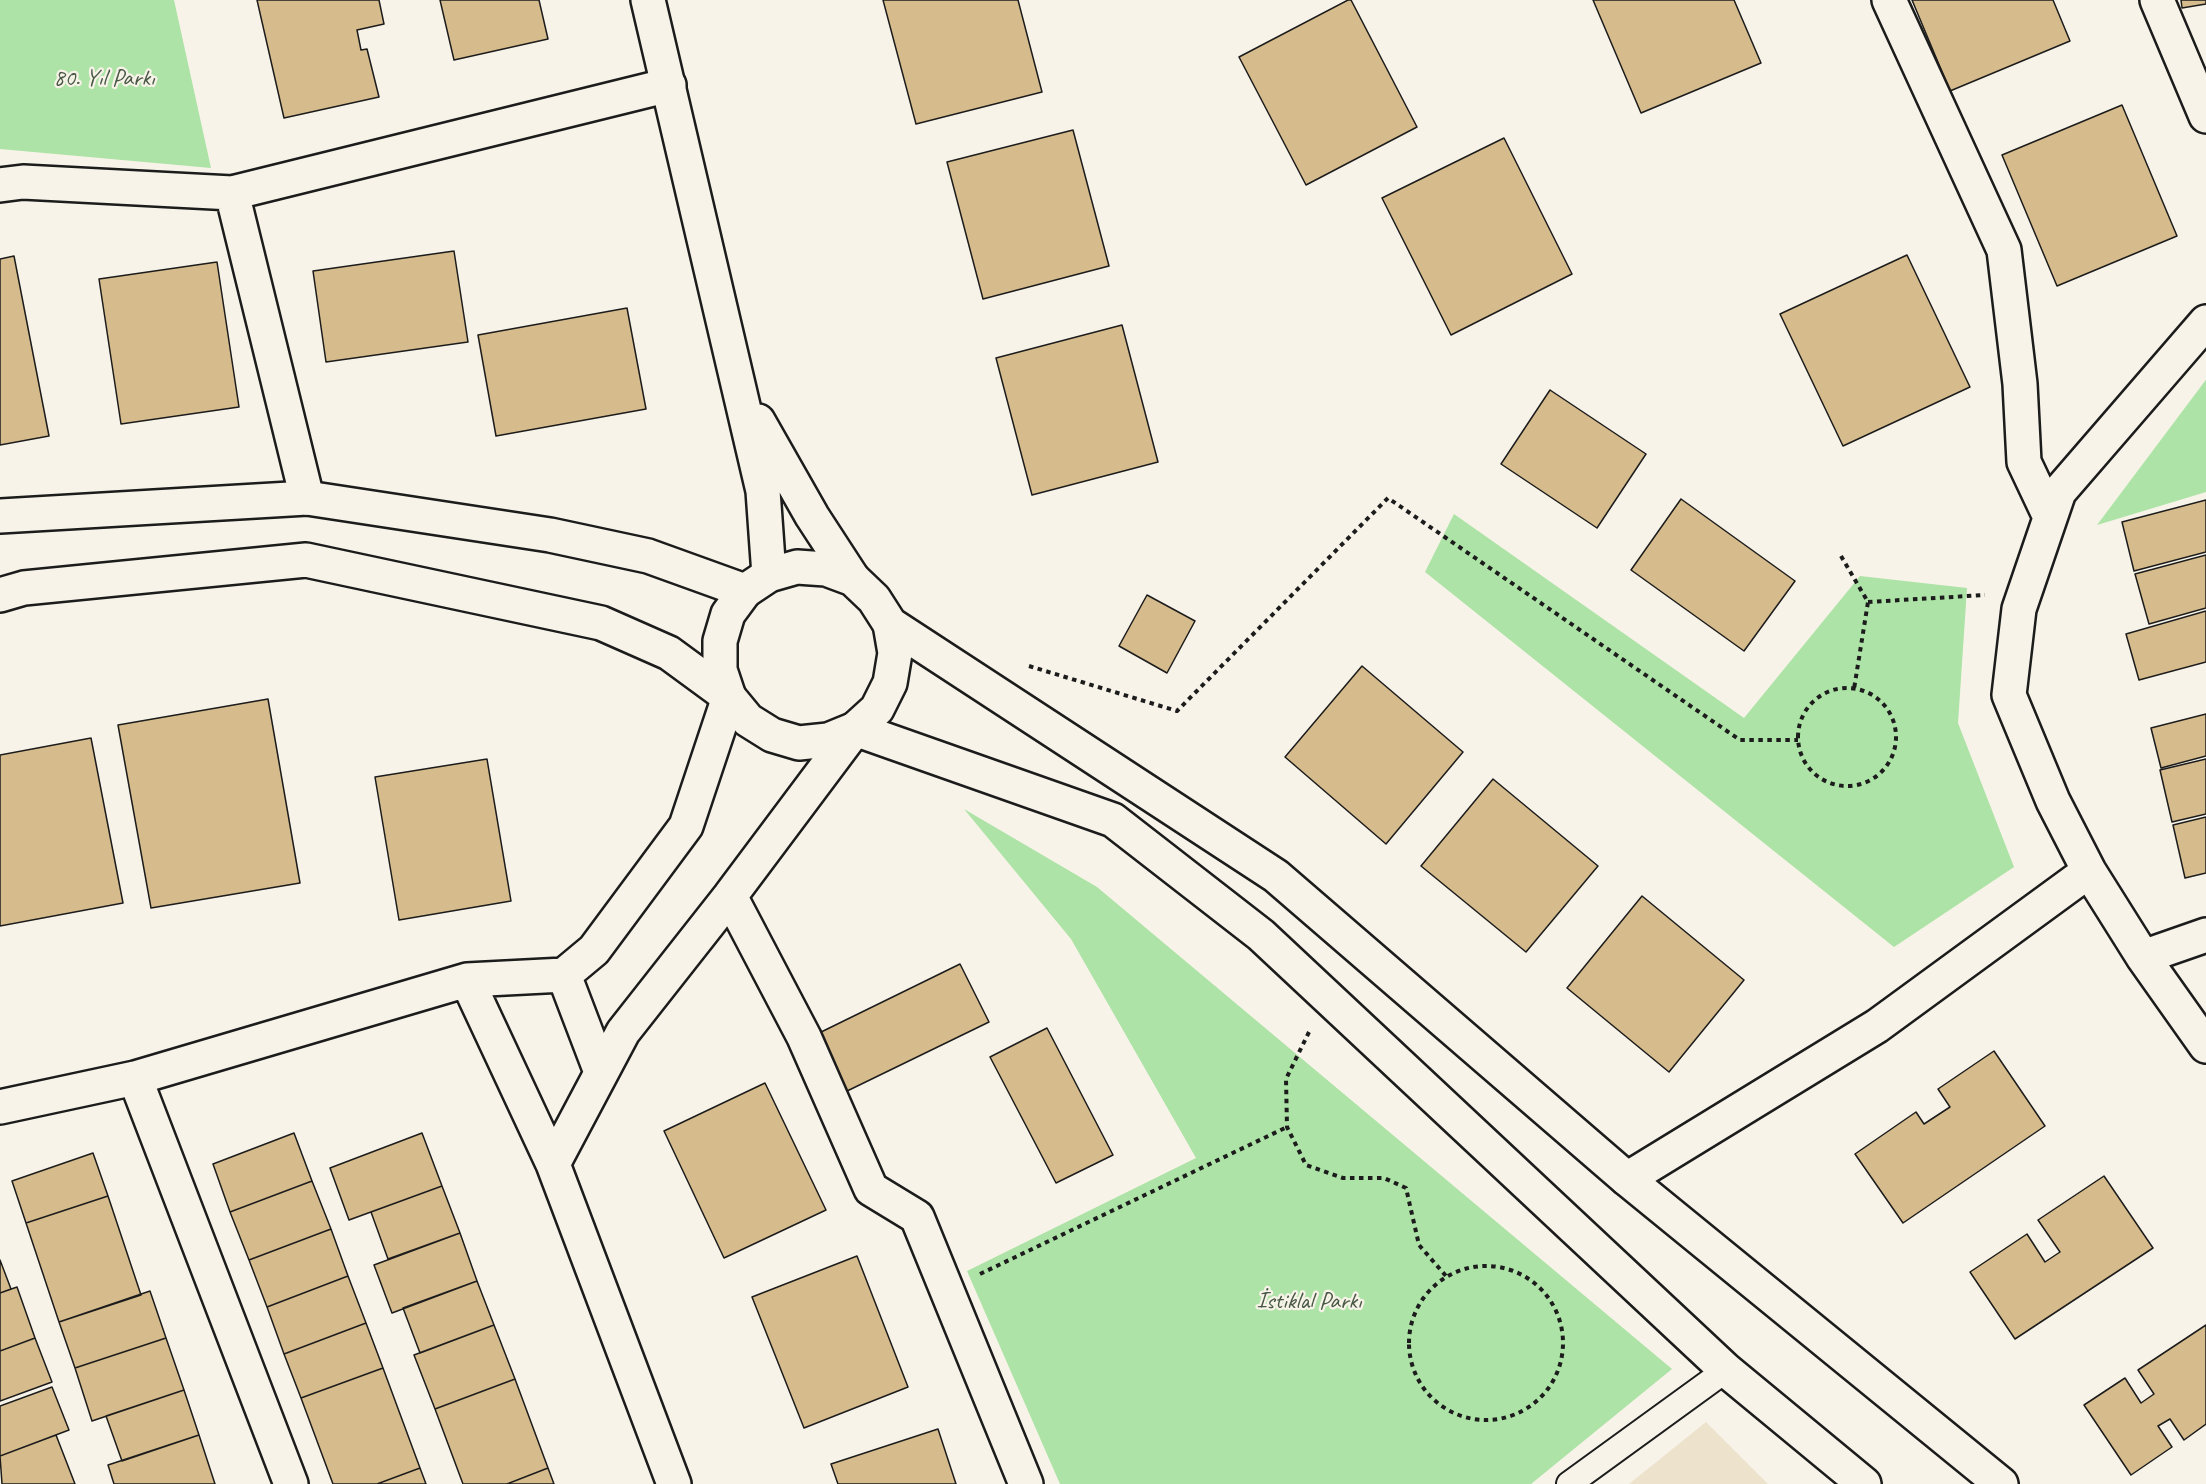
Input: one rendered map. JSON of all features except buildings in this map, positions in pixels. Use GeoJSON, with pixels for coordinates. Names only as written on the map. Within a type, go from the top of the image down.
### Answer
{"type":"FeatureCollection","features":[{"type":"Feature","properties":{"kind":"street"},"geometry":{"type":"LineString","coordinates":[[648,0],[763,491],[757,583]]}},
{"type":"Feature","properties":{"kind":"street"},"geometry":{"type":"LineString","coordinates":[[1888,0],[2004,250],[2020,384],[2024,462],[2050,518]]}},
{"type":"Feature","properties":{"kind":"street"},"geometry":{"type":"LineString","coordinates":[[2157,0],[2206,116]]}},
{"type":"Feature","properties":{"kind":"street"},"geometry":{"type":"LineString","coordinates":[[0,185],[23,182],[232,193],[669,85]]}},
{"type":"Feature","properties":{"kind":"street"},"geometry":{"type":"LineString","coordinates":[[232,193],[307,498]]}},
{"type":"Feature","properties":{"kind":"street"},"geometry":{"type":"LineString","coordinates":[[2206,322],[2059,492],[2019,609],[2009,695],[2053,801],[2089,871],[2143,957],[2206,1046]]}},
{"type":"Feature","properties":{"kind":"street"},"geometry":{"type":"LineString","coordinates":[[553,1164],[623,1032],[730,896],[855,729],[877,709],[891,682],[895,653],[890,624],[874,599],[853,579],[812,516],[739,388]]}},
{"type":"Feature","properties":{"kind":"street"},"geometry":{"type":"LineString","coordinates":[[0,516],[307,498],[550,535],[757,583]]}},
{"type":"Feature","properties":{"kind":"street"},"geometry":{"type":"LineString","coordinates":[[0,595],[24,588],[306,560],[601,623],[669,653],[729,697],[747,720],[772,735],[799,742],[828,740],[855,729],[1113,820],[1261,935],[1726,1370],[1864,1484]]}},
{"type":"Feature","properties":{"kind":"street"},"geometry":{"type":"LineString","coordinates":[[0,1107],[135,1078],[467,980],[564,975],[594,950],[686,826],[729,697],[720,670],[720,641],[728,614],[757,583],[797,567],[826,569],[853,579]]}},
{"type":"Feature","properties":{"kind":"street"},"geometry":{"type":"LineString","coordinates":[[890,624],[1276,876],[1627,1179],[2001,1484]]}},
{"type":"Feature","properties":{"kind":"street"},"geometry":{"type":"LineString","coordinates":[[1627,1179],[1877,1026],[2089,871]]}},
{"type":"Feature","properties":{"kind":"street"},"geometry":{"type":"LineString","coordinates":[[730,896],[804,1037],[871,1189],[917,1217],[1026,1484]]}},
{"type":"Feature","properties":{"kind":"street"},"geometry":{"type":"LineString","coordinates":[[2143,957],[2206,935]]}},
{"type":"Feature","properties":{"kind":"street"},"geometry":{"type":"LineString","coordinates":[[564,975],[602,1072]]}},
{"type":"Feature","properties":{"kind":"street"},"geometry":{"type":"LineString","coordinates":[[467,980],[553,1164],[674,1484]]}},
{"type":"Feature","properties":{"kind":"street"},"geometry":{"type":"LineString","coordinates":[[135,1078],[291,1484]]}},
{"type":"Feature","properties":{"kind":"lane"},"geometry":{"type":"LineString","coordinates":[[1569,1484],[1726,1370]]}},
{"type":"Feature","properties":{"kind":"path"},"geometry":{"type":"LineString","coordinates":[[1022,664],[1177,711],[1388,498],[1740,740],[1798,740]]}},
{"type":"Feature","properties":{"kind":"path"},"geometry":{"type":"LineString","coordinates":[[1841,556],[1868,602],[1854,689]]}},
{"type":"Feature","properties":{"kind":"path"},"geometry":{"type":"LineString","coordinates":[[1868,602],[2024,593]]}},
{"type":"Feature","properties":{"kind":"path"},"geometry":{"type":"LineString","coordinates":[[1854,689],[1865,691],[1879,700],[1889,712],[1896,742],[1892,757],[1883,770],[1870,780],[1856,785],[1839,785],[1823,780],[1811,770],[1802,756],[1798,740],[1800,723],[1806,709],[1818,697],[1832,690],[1854,689]]}},
{"type":"Feature","properties":{"kind":"path"},"geometry":{"type":"LineString","coordinates":[[1327,997],[1286,1079],[1287,1127],[1306,1165],[1343,1178],[1384,1178],[1406,1188],[1419,1245],[1446,1276]]}},
{"type":"Feature","properties":{"kind":"path"},"geometry":{"type":"LineString","coordinates":[[947,1289],[1287,1127]]}},
{"type":"Feature","properties":{"kind":"path"},"geometry":{"type":"LineString","coordinates":[[1495,1266],[1519,1273],[1540,1288],[1555,1308],[1563,1333],[1562,1360],[1552,1384],[1535,1404],[1511,1417],[1486,1421],[1460,1417],[1438,1405],[1421,1386],[1411,1363],[1408,1338],[1414,1314],[1427,1292],[1446,1276],[1470,1267],[1495,1266]]}},
{"type":"Feature","properties":{"kind":"shaded area"},"geometry":{"type":"Polygon","coordinates":[[[1706,1422],[1768,1484],[1629,1484],[1706,1422]]]}},
{"type":"Feature","properties":{"kind":"green space","name":"80. Yıl Parkı"},"geometry":{"type":"Polygon","coordinates":[[[0,0],[174,0],[211,168],[0,149],[0,0]]]}},
{"type":"Feature","properties":{"kind":"green space"},"geometry":{"type":"Polygon","coordinates":[[[2205,381],[2206,492],[2097,525],[2205,381]]]}},
{"type":"Feature","properties":{"kind":"green space"},"geometry":{"type":"Polygon","coordinates":[[[1454,514],[1744,718],[1860,576],[1967,588],[1958,723],[2014,867],[1894,947],[1425,572],[1454,514]]]}},
{"type":"Feature","properties":{"kind":"green space","name":"İstiklal Parkı"},"geometry":{"type":"Polygon","coordinates":[[[964,809],[1097,887],[1672,1369],[1531,1484],[1060,1484],[967,1271],[1196,1158],[1071,939],[964,809]]]}}]}
